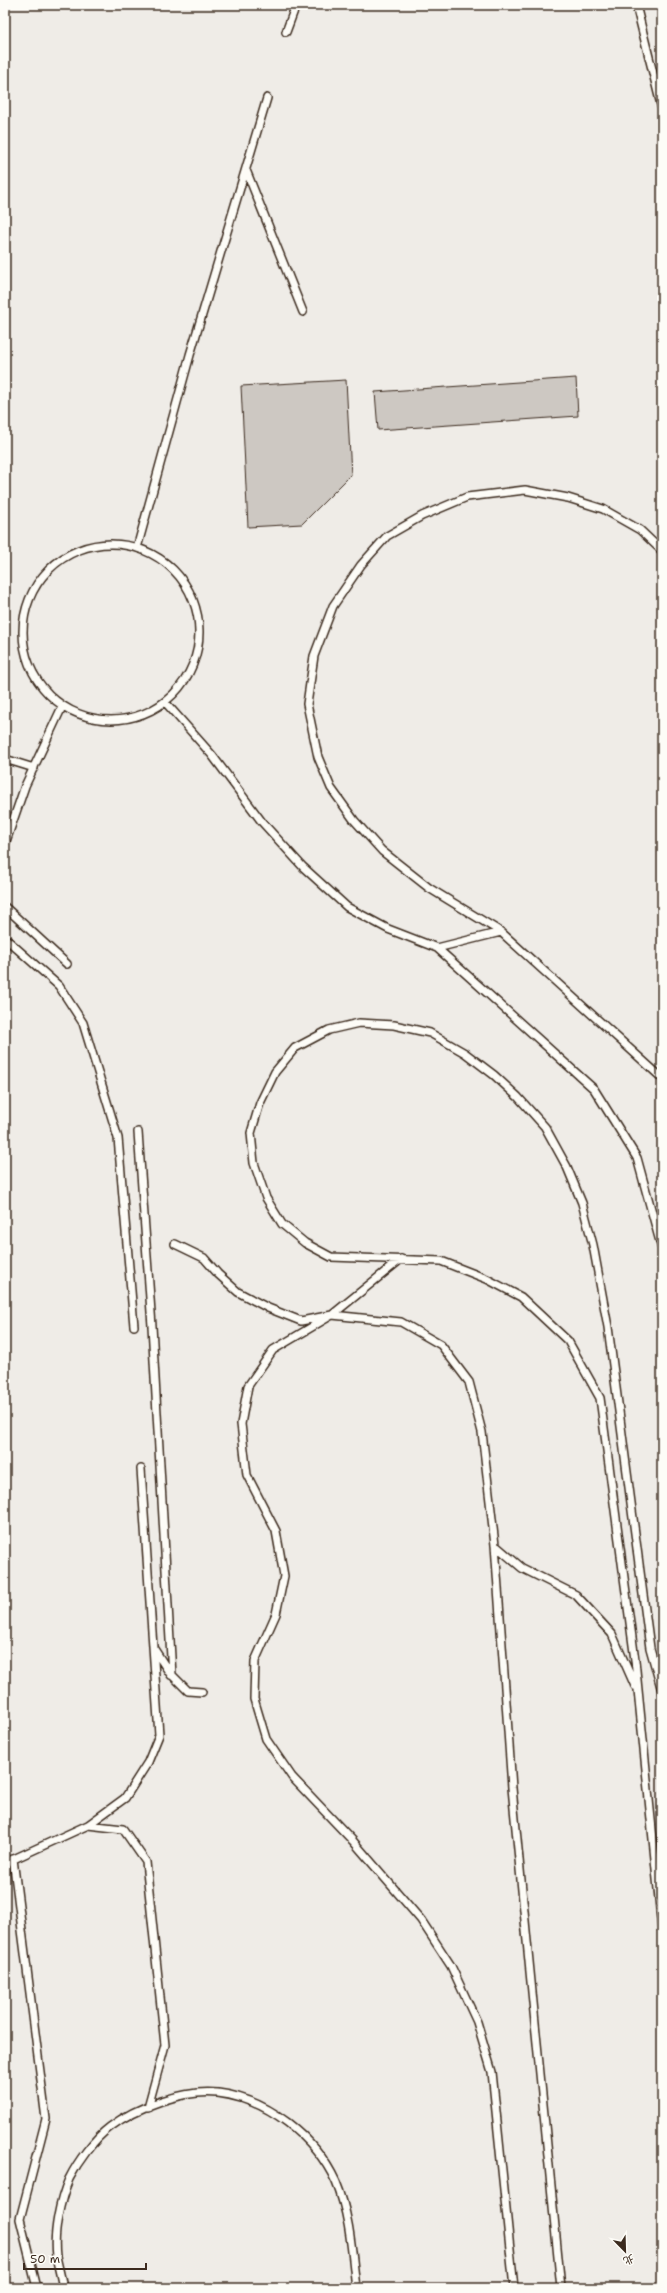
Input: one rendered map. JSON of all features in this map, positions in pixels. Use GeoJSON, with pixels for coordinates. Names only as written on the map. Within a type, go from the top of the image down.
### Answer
{"type":"FeatureCollection","features":[{"type":"Feature","properties":{"kind":"lane"},"geometry":{"type":"LineString","coordinates":[[286,32],[296,5]]}},
{"type":"Feature","properties":{"kind":"lane"},"geometry":{"type":"LineString","coordinates":[[636,5],[662,109]]}},
{"type":"Feature","properties":{"kind":"lane"},"geometry":{"type":"LineString","coordinates":[[137,548],[190,355],[267,98]]}},
{"type":"Feature","properties":{"kind":"lane"},"geometry":{"type":"LineString","coordinates":[[246,170],[303,312]]}},
{"type":"Feature","properties":{"kind":"lane"},"geometry":{"type":"LineString","coordinates":[[662,552],[640,530],[603,509],[568,498],[525,490],[468,497],[422,516],[387,536],[361,565],[333,606],[314,656],[307,704],[318,757],[331,788],[354,820],[382,851],[429,888],[501,932],[662,1078]]}},
{"type":"Feature","properties":{"kind":"lane"},"geometry":{"type":"LineString","coordinates":[[108,544],[137,548],[153,554],[171,567],[189,590],[199,619],[198,648],[189,673],[166,702],[127,719],[84,717],[62,707],[47,694],[28,666],[22,635],[26,606],[42,577],[72,553],[108,544]]}},
{"type":"Feature","properties":{"kind":"lane"},"geometry":{"type":"LineString","coordinates":[[166,702],[212,755],[262,822],[303,866],[347,907],[388,929],[437,948],[594,1089],[637,1158],[662,1249]]}},
{"type":"Feature","properties":{"kind":"lane"},"geometry":{"type":"LineString","coordinates":[[5,844],[25,786],[62,707]]}},
{"type":"Feature","properties":{"kind":"lane"},"geometry":{"type":"LineString","coordinates":[[5,759],[34,768]]}},
{"type":"Feature","properties":{"kind":"lane"},"geometry":{"type":"LineString","coordinates":[[5,906],[67,964]]}},
{"type":"Feature","properties":{"kind":"lane"},"geometry":{"type":"LineString","coordinates":[[437,948],[501,932]]}},
{"type":"Feature","properties":{"kind":"lane"},"geometry":{"type":"LineString","coordinates":[[5,938],[59,986],[83,1023],[118,1138],[134,1326]]}},
{"type":"Feature","properties":{"kind":"lane"},"geometry":{"type":"LineString","coordinates":[[662,1691],[650,1648],[605,1312],[593,1245],[582,1203],[567,1167],[545,1127],[518,1097],[465,1053],[430,1033],[394,1026],[359,1022],[329,1030],[295,1048],[275,1072],[260,1103],[251,1133],[254,1163],[270,1205],[282,1224],[305,1243],[331,1257],[441,1261],[487,1279],[521,1297],[568,1341],[600,1398],[638,1692],[662,1929]]}},
{"type":"Feature","properties":{"kind":"lane"},"geometry":{"type":"LineString","coordinates":[[138,1132],[152,1326],[172,1676]]}},
{"type":"Feature","properties":{"kind":"lane"},"geometry":{"type":"LineString","coordinates":[[175,1244],[204,1258],[218,1274],[238,1292],[268,1308],[301,1321],[332,1315],[401,1322],[441,1345],[469,1382],[482,1432],[495,1545],[512,1788],[561,2288]]}},
{"type":"Feature","properties":{"kind":"lane"},"geometry":{"type":"LineString","coordinates":[[401,1259],[332,1315],[273,1350],[248,1386],[241,1424],[247,1474],[276,1531],[284,1576],[276,1614],[255,1660],[254,1699],[266,1739],[292,1777],[353,1841],[421,1920],[451,1966],[477,2022],[492,2072],[514,2288]]}},
{"type":"Feature","properties":{"kind":"lane"},"geometry":{"type":"LineString","coordinates":[[5,1863],[88,1825],[125,1798],[148,1762],[159,1735],[141,1469]]}},
{"type":"Feature","properties":{"kind":"lane"},"geometry":{"type":"LineString","coordinates":[[495,1545],[522,1568],[576,1595],[612,1634],[638,1692]]}},
{"type":"Feature","properties":{"kind":"lane"},"geometry":{"type":"LineString","coordinates":[[153,1649],[172,1676],[188,1691],[202,1692]]}},
{"type":"Feature","properties":{"kind":"lane"},"geometry":{"type":"LineString","coordinates":[[88,1825],[123,1829],[146,1862],[165,2045],[148,2106]]}},
{"type":"Feature","properties":{"kind":"lane"},"geometry":{"type":"LineString","coordinates":[[13,1859],[46,2119],[20,2218],[37,2288]]}},
{"type":"Feature","properties":{"kind":"lane"},"geometry":{"type":"LineString","coordinates":[[64,2288],[56,2254],[58,2218],[69,2179],[88,2149],[110,2127],[148,2106],[176,2096],[217,2093],[258,2103],[298,2131],[318,2154],[335,2181],[347,2219],[356,2288]]}},
{"type":"Feature","properties":{"kind":"shaded area"},"geometry":{"type":"Polygon","coordinates":[[[5,5],[662,5],[662,2288],[5,2288],[5,5]]]}},
{"type":"Feature","properties":{"kind":"building"},"geometry":{"type":"Polygon","coordinates":[[[576,378],[578,416],[378,430],[375,392],[576,378]]]}},
{"type":"Feature","properties":{"kind":"building"},"geometry":{"type":"Polygon","coordinates":[[[346,380],[351,475],[302,524],[248,527],[241,386],[346,380]]]}}]}
